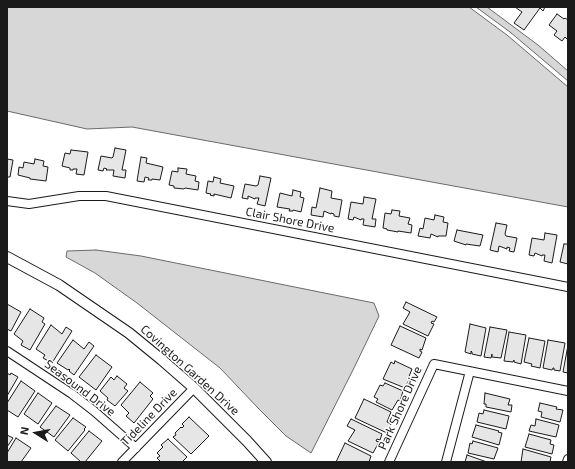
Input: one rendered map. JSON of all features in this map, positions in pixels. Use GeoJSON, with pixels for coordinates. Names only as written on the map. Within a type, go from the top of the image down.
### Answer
{"type":"FeatureCollection","features":[{"type":"Feature","properties":{"kind":"street","name":"Clair Shore Drive"},"geometry":{"type":"LineString","coordinates":[[7,201],[29,204],[79,196],[106,196],[568,287]]}},
{"type":"Feature","properties":{"kind":"street","name":"Covington Garden Drive"},"geometry":{"type":"LineString","coordinates":[[7,256],[59,285],[129,333],[194,388],[266,462]]}},
{"type":"Feature","properties":{"kind":"street","name":"Seasound Drive"},"geometry":{"type":"LineString","coordinates":[[7,352],[72,394],[136,448]]}},
{"type":"Feature","properties":{"kind":"street","name":"Park Shore Drive"},"geometry":{"type":"LineString","coordinates":[[389,462],[434,364],[470,372]]}},
{"type":"Feature","properties":{"kind":"street"},"geometry":{"type":"LineString","coordinates":[[446,462],[470,372],[568,391]]}},
{"type":"Feature","properties":{"kind":"street","name":"Tideline Drive"},"geometry":{"type":"LineString","coordinates":[[122,462],[194,388]]}},
{"type":"Feature","properties":{"kind":"shaded area"},"geometry":{"type":"Polygon","coordinates":[[[7,7],[469,7],[507,35],[568,87],[568,207],[132,127],[87,129],[7,111],[7,7]]]}},
{"type":"Feature","properties":{"kind":"shaded area"},"geometry":{"type":"Polygon","coordinates":[[[476,7],[487,7],[538,45],[568,71],[568,81],[510,32],[476,7]]]}},
{"type":"Feature","properties":{"kind":"shaded area"},"geometry":{"type":"Polygon","coordinates":[[[96,250],[141,256],[374,303],[379,316],[311,453],[286,436],[220,368],[137,303],[95,273],[66,257],[67,251],[96,250]]]}},
{"type":"Feature","properties":{"kind":"building"},"geometry":{"type":"Polygon","coordinates":[[[515,7],[545,7],[543,11],[540,8],[524,30],[514,23],[522,12],[515,7]]]}},
{"type":"Feature","properties":{"kind":"building"},"geometry":{"type":"Polygon","coordinates":[[[557,14],[568,20],[568,40],[565,37],[562,41],[554,35],[557,31],[549,25],[557,14]]]}},
{"type":"Feature","properties":{"kind":"building"},"geometry":{"type":"Polygon","coordinates":[[[115,148],[126,150],[122,170],[126,170],[125,178],[113,176],[114,170],[106,170],[107,169],[104,168],[103,171],[98,170],[101,156],[112,158],[115,148]]]}},
{"type":"Feature","properties":{"kind":"building"},"geometry":{"type":"Polygon","coordinates":[[[71,150],[88,152],[84,175],[76,174],[77,169],[70,170],[70,168],[62,166],[65,153],[70,154],[71,150]]]}},
{"type":"Feature","properties":{"kind":"building"},"geometry":{"type":"Polygon","coordinates":[[[141,157],[147,158],[146,163],[163,167],[160,180],[148,180],[149,178],[145,177],[144,182],[137,181],[141,157]]]}},
{"type":"Feature","properties":{"kind":"building"},"geometry":{"type":"Polygon","coordinates":[[[7,159],[13,160],[10,177],[7,177],[7,159]]]}},
{"type":"Feature","properties":{"kind":"building"},"geometry":{"type":"Polygon","coordinates":[[[35,159],[44,161],[43,166],[48,167],[46,181],[30,179],[18,175],[19,167],[23,168],[24,162],[34,164],[35,159]]]}},
{"type":"Feature","properties":{"kind":"building"},"geometry":{"type":"Polygon","coordinates":[[[178,168],[187,169],[186,174],[196,176],[195,181],[199,182],[198,190],[174,188],[174,186],[169,185],[172,171],[178,172],[178,168]]]}},
{"type":"Feature","properties":{"kind":"building"},"geometry":{"type":"Polygon","coordinates":[[[260,176],[271,178],[265,206],[257,204],[259,198],[255,199],[248,196],[248,199],[242,198],[245,184],[258,185],[260,176]]]}},
{"type":"Feature","properties":{"kind":"building"},"geometry":{"type":"Polygon","coordinates":[[[214,177],[221,179],[220,183],[234,186],[231,198],[214,194],[214,196],[206,193],[208,181],[213,182],[214,177]]]}},
{"type":"Feature","properties":{"kind":"building"},"geometry":{"type":"Polygon","coordinates":[[[320,188],[332,191],[331,198],[342,200],[339,217],[324,211],[323,217],[311,215],[312,207],[316,208],[320,188]]]}},
{"type":"Feature","properties":{"kind":"building"},"geometry":{"type":"Polygon","coordinates":[[[293,190],[301,192],[300,197],[304,198],[301,212],[293,210],[289,211],[290,209],[277,207],[280,193],[292,196],[293,190]]]}},
{"type":"Feature","properties":{"kind":"building"},"geometry":{"type":"Polygon","coordinates":[[[364,197],[376,199],[372,219],[376,219],[375,227],[363,225],[364,219],[361,220],[354,217],[353,220],[348,219],[351,202],[363,204],[364,197]]]}},
{"type":"Feature","properties":{"kind":"building"},"geometry":{"type":"Polygon","coordinates":[[[392,210],[400,211],[399,216],[410,218],[408,224],[412,225],[411,233],[398,232],[383,228],[385,213],[391,214],[392,210]]]}},
{"type":"Feature","properties":{"kind":"building"},"geometry":{"type":"Polygon","coordinates":[[[435,215],[444,217],[443,222],[448,223],[446,236],[438,237],[431,234],[430,238],[418,236],[420,228],[423,229],[425,218],[434,220],[435,215]]]}},
{"type":"Feature","properties":{"kind":"building"},"geometry":{"type":"Polygon","coordinates":[[[496,223],[507,225],[506,236],[517,238],[514,252],[509,251],[510,248],[507,247],[507,249],[499,246],[498,252],[490,250],[496,223]]]}},
{"type":"Feature","properties":{"kind":"building"},"geometry":{"type":"Polygon","coordinates":[[[457,230],[483,235],[480,246],[466,245],[454,241],[457,230]]]}},
{"type":"Feature","properties":{"kind":"building"},"geometry":{"type":"Polygon","coordinates":[[[545,233],[557,235],[552,263],[544,261],[545,255],[542,256],[535,253],[534,256],[529,255],[532,238],[544,240],[545,233]]]}},
{"type":"Feature","properties":{"kind":"building"},"geometry":{"type":"Polygon","coordinates":[[[564,244],[568,244],[568,264],[560,262],[564,244]]]}},
{"type":"Feature","properties":{"kind":"building"},"geometry":{"type":"Polygon","coordinates":[[[406,302],[437,317],[434,322],[432,321],[431,323],[434,324],[428,336],[403,324],[410,312],[403,308],[406,302]]]}},
{"type":"Feature","properties":{"kind":"building"},"geometry":{"type":"Polygon","coordinates":[[[7,304],[21,312],[11,331],[7,329],[7,304]]]}},
{"type":"Feature","properties":{"kind":"building"},"geometry":{"type":"Polygon","coordinates":[[[30,309],[44,318],[42,322],[45,324],[30,350],[21,345],[23,341],[14,334],[30,309]]]}},
{"type":"Feature","properties":{"kind":"building"},"geometry":{"type":"Polygon","coordinates":[[[470,324],[486,328],[481,356],[472,354],[471,351],[471,354],[465,352],[470,324]]]}},
{"type":"Feature","properties":{"kind":"building"},"geometry":{"type":"Polygon","coordinates":[[[51,325],[62,334],[66,327],[72,331],[52,363],[43,358],[45,355],[36,349],[51,325]]]}},
{"type":"Feature","properties":{"kind":"building"},"geometry":{"type":"Polygon","coordinates":[[[400,326],[426,338],[422,350],[420,349],[422,352],[419,358],[391,345],[400,326]]]}},
{"type":"Feature","properties":{"kind":"building"},"geometry":{"type":"Polygon","coordinates":[[[490,327],[507,330],[501,358],[492,357],[492,354],[491,358],[484,357],[490,327]]]}},
{"type":"Feature","properties":{"kind":"building"},"geometry":{"type":"Polygon","coordinates":[[[509,332],[526,335],[521,364],[514,362],[514,360],[513,362],[504,361],[509,332]]]}},
{"type":"Feature","properties":{"kind":"building"},"geometry":{"type":"Polygon","coordinates":[[[529,338],[545,341],[540,368],[531,366],[532,364],[524,362],[529,338]]]}},
{"type":"Feature","properties":{"kind":"building"},"geometry":{"type":"Polygon","coordinates":[[[73,340],[84,349],[89,342],[94,346],[74,375],[69,371],[69,369],[68,370],[57,363],[73,340]]]}},
{"type":"Feature","properties":{"kind":"building"},"geometry":{"type":"Polygon","coordinates":[[[548,340],[565,343],[560,371],[554,370],[554,368],[552,370],[543,368],[548,340]]]}},
{"type":"Feature","properties":{"kind":"building"},"geometry":{"type":"Polygon","coordinates":[[[568,345],[568,373],[563,372],[568,345]]]}},
{"type":"Feature","properties":{"kind":"building"},"geometry":{"type":"Polygon","coordinates":[[[96,355],[112,367],[96,390],[79,377],[96,355]]]}},
{"type":"Feature","properties":{"kind":"building"},"geometry":{"type":"Polygon","coordinates":[[[395,361],[412,369],[405,388],[383,379],[391,362],[394,364],[395,361]]]}},
{"type":"Feature","properties":{"kind":"building"},"geometry":{"type":"Polygon","coordinates":[[[7,373],[10,375],[11,373],[18,377],[7,396],[7,373]]]}},
{"type":"Feature","properties":{"kind":"building"},"geometry":{"type":"Polygon","coordinates":[[[117,376],[127,384],[124,388],[128,391],[115,406],[107,400],[108,398],[100,391],[111,377],[114,380],[117,376]]]}},
{"type":"Feature","properties":{"kind":"building"},"geometry":{"type":"Polygon","coordinates":[[[21,381],[35,391],[18,417],[7,410],[7,403],[21,381]]]}},
{"type":"Feature","properties":{"kind":"building"},"geometry":{"type":"Polygon","coordinates":[[[140,382],[153,393],[150,396],[153,399],[134,423],[126,416],[129,413],[121,405],[140,382]]]}},
{"type":"Feature","properties":{"kind":"building"},"geometry":{"type":"Polygon","coordinates":[[[385,383],[403,391],[400,401],[398,400],[392,410],[376,402],[378,399],[374,397],[380,385],[383,386],[385,383]]]}},
{"type":"Feature","properties":{"kind":"building"},"geometry":{"type":"Polygon","coordinates":[[[38,393],[52,403],[38,424],[24,414],[38,393]]]}},
{"type":"Feature","properties":{"kind":"building"},"geometry":{"type":"Polygon","coordinates":[[[485,393],[510,399],[508,405],[512,405],[511,412],[486,407],[486,404],[484,404],[485,393]]]}},
{"type":"Feature","properties":{"kind":"building"},"geometry":{"type":"Polygon","coordinates":[[[364,399],[391,412],[387,422],[391,424],[387,433],[355,418],[364,399]]]}},
{"type":"Feature","properties":{"kind":"building"},"geometry":{"type":"Polygon","coordinates":[[[540,403],[563,410],[560,422],[541,417],[542,412],[538,411],[540,403]]]}},
{"type":"Feature","properties":{"kind":"building"},"geometry":{"type":"Polygon","coordinates":[[[56,406],[70,415],[54,437],[40,427],[56,406]]]}},
{"type":"Feature","properties":{"kind":"building"},"geometry":{"type":"Polygon","coordinates":[[[484,410],[509,416],[506,429],[477,422],[479,413],[483,414],[484,410]]]}},
{"type":"Feature","properties":{"kind":"building"},"geometry":{"type":"Polygon","coordinates":[[[189,417],[209,436],[191,454],[173,437],[181,427],[182,428],[184,426],[182,424],[189,417]]]}},
{"type":"Feature","properties":{"kind":"building"},"geometry":{"type":"Polygon","coordinates":[[[73,418],[86,427],[68,451],[55,440],[73,418]]]}},
{"type":"Feature","properties":{"kind":"building"},"geometry":{"type":"Polygon","coordinates":[[[351,419],[382,434],[380,440],[377,439],[376,441],[379,442],[373,453],[348,441],[355,430],[347,426],[351,419]]]}},
{"type":"Feature","properties":{"kind":"building"},"geometry":{"type":"Polygon","coordinates":[[[536,419],[559,425],[556,437],[529,431],[531,425],[535,426],[536,419]]]}},
{"type":"Feature","properties":{"kind":"building"},"geometry":{"type":"Polygon","coordinates":[[[476,425],[502,433],[499,445],[472,437],[476,425]]]}},
{"type":"Feature","properties":{"kind":"building"},"geometry":{"type":"Polygon","coordinates":[[[89,431],[102,441],[85,462],[81,462],[71,453],[89,431]]]}},
{"type":"Feature","properties":{"kind":"building"},"geometry":{"type":"Polygon","coordinates":[[[529,434],[551,440],[550,444],[554,445],[552,454],[525,447],[529,434]]]}},
{"type":"Feature","properties":{"kind":"building"},"geometry":{"type":"Polygon","coordinates":[[[7,435],[13,438],[7,447],[7,435]]]}},
{"type":"Feature","properties":{"kind":"building"},"geometry":{"type":"Polygon","coordinates":[[[16,438],[31,448],[21,462],[7,462],[7,453],[16,438]]]}},
{"type":"Feature","properties":{"kind":"building"},"geometry":{"type":"Polygon","coordinates":[[[168,439],[187,457],[182,462],[161,462],[157,458],[160,456],[157,453],[163,447],[161,445],[168,439]]]}},
{"type":"Feature","properties":{"kind":"building"},"geometry":{"type":"Polygon","coordinates":[[[473,441],[498,448],[494,459],[468,453],[470,443],[472,444],[473,441]]]}},
{"type":"Feature","properties":{"kind":"building"},"geometry":{"type":"Polygon","coordinates":[[[345,443],[371,456],[369,462],[336,462],[345,443]]]}},
{"type":"Feature","properties":{"kind":"building"},"geometry":{"type":"Polygon","coordinates":[[[523,449],[551,457],[550,462],[521,462],[523,449]]]}},
{"type":"Feature","properties":{"kind":"building"},"geometry":{"type":"Polygon","coordinates":[[[467,455],[487,462],[465,462],[467,455]]]}}]}
